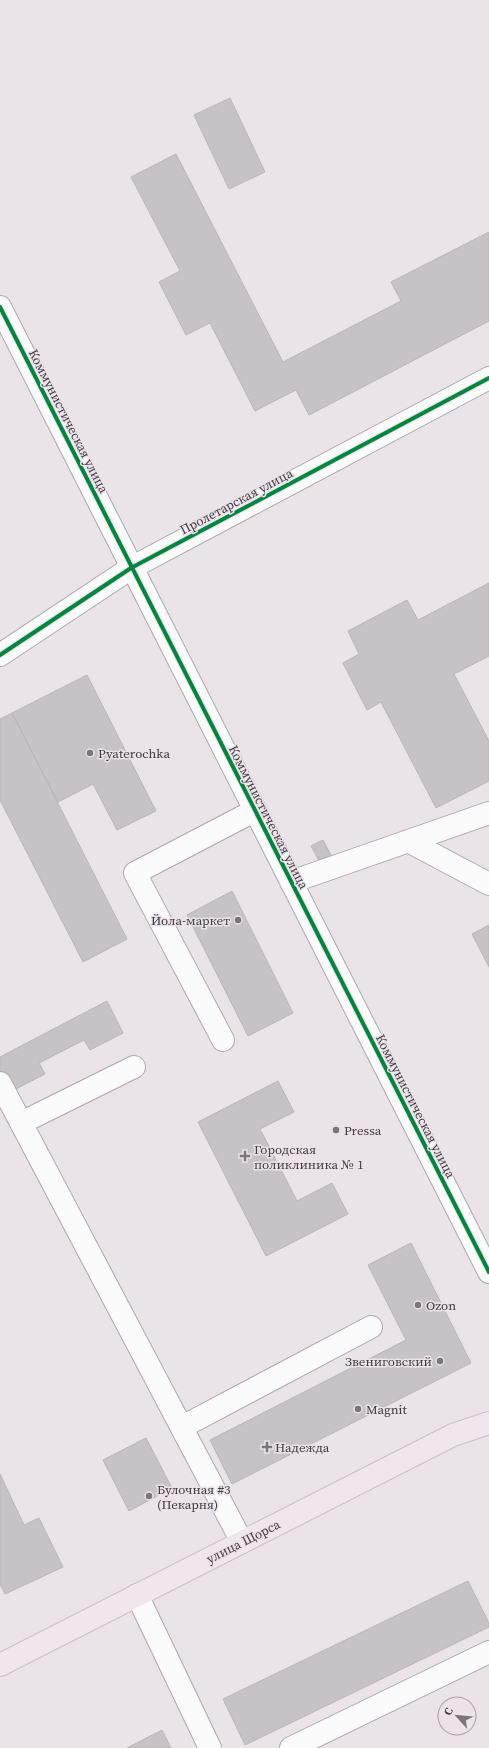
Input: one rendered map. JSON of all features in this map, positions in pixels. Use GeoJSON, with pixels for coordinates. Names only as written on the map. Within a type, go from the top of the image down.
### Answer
{"type":"FeatureCollection","features":[{"type":"Feature","properties":{"kind":"main road","name":"улица Щорса"},"geometry":{"type":"LineString","coordinates":[[0,1665],[453,1434],[489,1423]]}},
{"type":"Feature","properties":{"kind":"street","name":"Коммунистическая улица"},"geometry":{"type":"LineString","coordinates":[[0,307],[254,811],[489,1272]]}},
{"type":"Feature","properties":{"kind":"street","name":"Пролетарская улица"},"geometry":{"type":"LineString","coordinates":[[0,655],[131,568],[489,378]]}},
{"type":"Feature","properties":{"kind":"street"},"geometry":{"type":"LineString","coordinates":[[223,1040],[136,873],[254,811]]}},
{"type":"Feature","properties":{"kind":"street"},"geometry":{"type":"LineString","coordinates":[[291,882],[489,813]]}},
{"type":"Feature","properties":{"kind":"street"},"geometry":{"type":"LineString","coordinates":[[408,841],[489,884]]}},
{"type":"Feature","properties":{"kind":"street"},"geometry":{"type":"LineString","coordinates":[[21,1123],[134,1067]]}},
{"type":"Feature","properties":{"kind":"street"},"geometry":{"type":"LineString","coordinates":[[0,1083],[242,1542]]}},
{"type":"Feature","properties":{"kind":"street"},"geometry":{"type":"LineString","coordinates":[[182,1427],[371,1327]]}},
{"type":"Feature","properties":{"kind":"street"},"geometry":{"type":"LineString","coordinates":[[137,1595],[210,1748]]}},
{"type":"Feature","properties":{"kind":"street"},"geometry":{"type":"LineString","coordinates":[[291,1748],[489,1652]]}},
{"type":"Feature","properties":{"kind":"building"},"geometry":{"type":"Polygon","coordinates":[[[230,98],[265,172],[229,189],[194,115],[230,98]]]}},
{"type":"Feature","properties":{"kind":"building"},"geometry":{"type":"Polygon","coordinates":[[[176,154],[283,362],[401,301],[391,282],[489,232],[489,321],[309,415],[296,390],[255,411],[210,323],[186,335],[159,282],[180,271],[131,177],[176,154]]]}},
{"type":"Feature","properties":{"kind":"building"},"geometry":{"type":"Polygon","coordinates":[[[489,583],[489,656],[454,674],[489,741],[489,781],[436,808],[381,702],[367,710],[343,663],[359,654],[348,631],[407,600],[418,620],[489,583]]]}},
{"type":"Feature","properties":{"kind":"building"},"geometry":{"type":"Polygon","coordinates":[[[87,675],[156,811],[117,830],[93,784],[58,802],[12,713],[87,675]]]}},
{"type":"Feature","properties":{"kind":"building"},"geometry":{"type":"Polygon","coordinates":[[[12,713],[127,939],[83,962],[0,800],[0,719],[12,713]]]}},
{"type":"Feature","properties":{"kind":"building"},"geometry":{"type":"Polygon","coordinates":[[[323,840],[331,855],[319,861],[311,846],[323,840]]]}},
{"type":"Feature","properties":{"kind":"building"},"geometry":{"type":"Polygon","coordinates":[[[232,891],[293,1013],[248,1036],[187,915],[232,891]]]}},
{"type":"Feature","properties":{"kind":"building"},"geometry":{"type":"Polygon","coordinates":[[[489,925],[489,967],[472,934],[489,925]]]}},
{"type":"Feature","properties":{"kind":"building"},"geometry":{"type":"Polygon","coordinates":[[[107,1001],[123,1033],[90,1050],[84,1040],[39,1063],[45,1074],[8,1093],[0,1078],[0,1057],[107,1001]]]}},
{"type":"Feature","properties":{"kind":"building","name":"Городская поликлиника № 1"},"geometry":{"type":"Polygon","coordinates":[[[278,1081],[294,1112],[260,1129],[297,1201],[332,1183],[348,1214],[266,1256],[198,1122],[278,1081]]]}},
{"type":"Feature","properties":{"kind":"building"},"geometry":{"type":"Polygon","coordinates":[[[411,1243],[471,1363],[232,1484],[210,1440],[406,1340],[368,1265],[411,1243]]]}},
{"type":"Feature","properties":{"kind":"building"},"geometry":{"type":"Polygon","coordinates":[[[146,1438],[172,1488],[129,1511],[103,1460],[146,1438]]]}},
{"type":"Feature","properties":{"kind":"building"},"geometry":{"type":"Polygon","coordinates":[[[0,1474],[24,1525],[39,1518],[63,1567],[5,1594],[0,1584],[0,1474]]]}},
{"type":"Feature","properties":{"kind":"building"},"geometry":{"type":"Polygon","coordinates":[[[468,1581],[489,1623],[489,1627],[245,1745],[223,1699],[468,1581]]]}},
{"type":"Feature","properties":{"kind":"building"},"geometry":{"type":"Polygon","coordinates":[[[162,1730],[171,1748],[127,1748],[162,1730]]]}},
{"type":"Feature","properties":{"kind":"cycle path"},"geometry":{"type":"LineString","coordinates":[[0,307],[489,1272]]}},
{"type":"Feature","properties":{"kind":"cycle path"},"geometry":{"type":"LineString","coordinates":[[0,655],[131,568],[489,378]]}},
{"type":"Feature","properties":{"kind":"place","name":"Pyaterochka"},"geometry":{"type":"Point","coordinates":[90,753]}},
{"type":"Feature","properties":{"kind":"place","name":"Йола-маркет"},"geometry":{"type":"Point","coordinates":[238,920]}},
{"type":"Feature","properties":{"kind":"place","name":"Pressa"},"geometry":{"type":"Point","coordinates":[336,1130]}},
{"type":"Feature","properties":{"kind":"place","name":"Городская поликлиника № 1"},"geometry":{"type":"Point","coordinates":[245,1156]}},
{"type":"Feature","properties":{"kind":"place","name":"Ozon"},"geometry":{"type":"Point","coordinates":[418,1305]}},
{"type":"Feature","properties":{"kind":"place","name":"Звениговский"},"geometry":{"type":"Point","coordinates":[440,1361]}},
{"type":"Feature","properties":{"kind":"place","name":"Magnit"},"geometry":{"type":"Point","coordinates":[358,1409]}},
{"type":"Feature","properties":{"kind":"place","name":"Надежда"},"geometry":{"type":"Point","coordinates":[267,1447]}},
{"type":"Feature","properties":{"kind":"place","name":"Булочная #3 (Пекарня)"},"geometry":{"type":"Point","coordinates":[149,1496]}}]}
